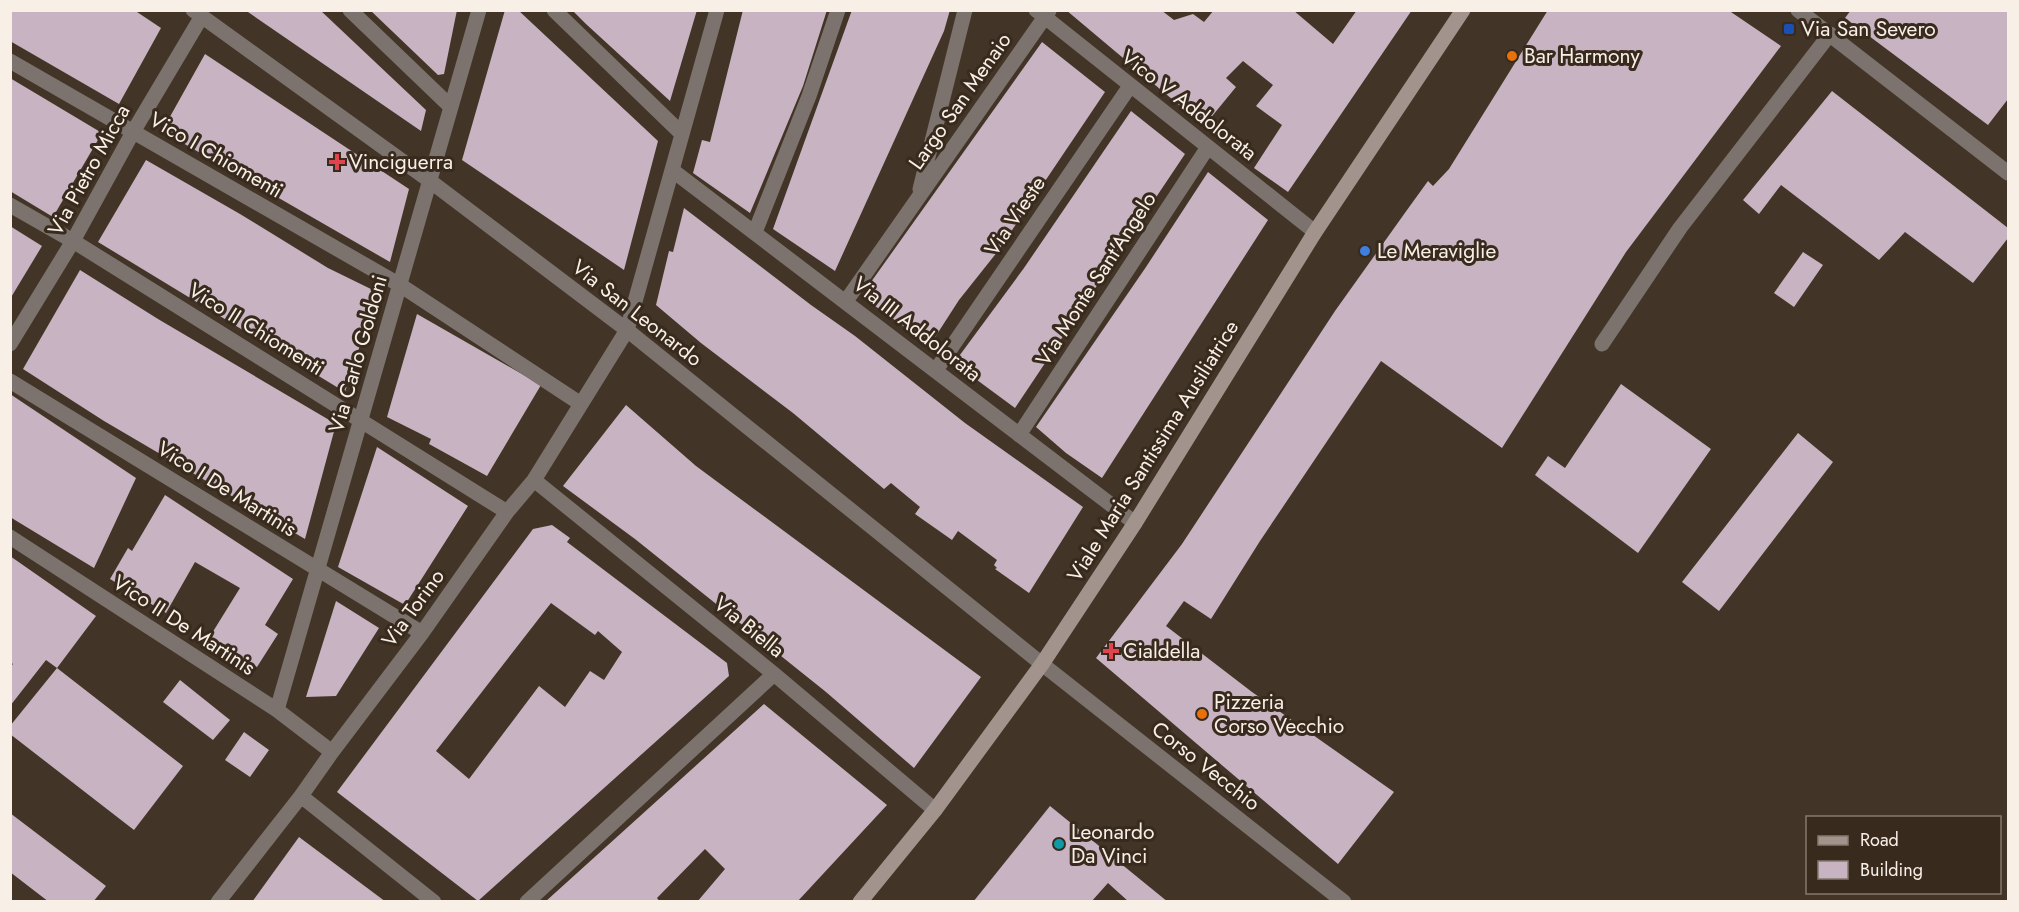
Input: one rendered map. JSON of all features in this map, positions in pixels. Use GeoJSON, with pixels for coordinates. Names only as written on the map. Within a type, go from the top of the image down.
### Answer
{"type":"FeatureCollection","features":[{"type":"Feature","properties":{"kind":"main road","name":"Viale Maria Santissima Ausiliatrice"},"geometry":{"type":"LineString","coordinates":[[860,902],[935,810],[1042,663],[1135,523],[1315,232],[1462,10]]}},
{"type":"Feature","properties":{"kind":"street"},"geometry":{"type":"LineString","coordinates":[[350,10],[451,107]]}},
{"type":"Feature","properties":{"kind":"street","name":"Via Carlo Goldoni"},"geometry":{"type":"LineString","coordinates":[[277,710],[479,10]]}},
{"type":"Feature","properties":{"kind":"street"},"geometry":{"type":"LineString","coordinates":[[554,10],[682,134]]}},
{"type":"Feature","properties":{"kind":"street","name":"Via Torino"},"geometry":{"type":"LineString","coordinates":[[218,902],[301,796],[422,633],[507,512],[534,480],[627,330],[717,10]]}},
{"type":"Feature","properties":{"kind":"street"},"geometry":{"type":"LineString","coordinates":[[755,232],[809,96],[838,10]]}},
{"type":"Feature","properties":{"kind":"street","name":"Largo San Menaio"},"geometry":{"type":"LineString","coordinates":[[918,198],[965,10]]}},
{"type":"Feature","properties":{"kind":"street"},"geometry":{"type":"LineString","coordinates":[[1798,10],[2008,173]]}},
{"type":"Feature","properties":{"kind":"street","name":"Via Pietro Micca"},"geometry":{"type":"LineString","coordinates":[[10,344],[74,241],[198,13]]}},
{"type":"Feature","properties":{"kind":"street","name":"Via San Leonardo"},"geometry":{"type":"LineString","coordinates":[[198,13],[430,181],[627,330],[1042,663]]}},
{"type":"Feature","properties":{"kind":"street","name":"Largo San Menaio"},"geometry":{"type":"LineString","coordinates":[[918,198],[1043,13]]}},
{"type":"Feature","properties":{"kind":"street","name":"Vico V Addolorata"},"geometry":{"type":"LineString","coordinates":[[1043,13],[1130,86],[1315,232]]}},
{"type":"Feature","properties":{"kind":"street"},"geometry":{"type":"LineString","coordinates":[[1602,344],[1680,228],[1830,34]]}},
{"type":"Feature","properties":{"kind":"street","name":"Vico I Chiomenti"},"geometry":{"type":"LineString","coordinates":[[10,61],[400,285],[581,404]]}},
{"type":"Feature","properties":{"kind":"street","name":"Via Vieste"},"geometry":{"type":"LineString","coordinates":[[936,370],[1130,86]]}},
{"type":"Feature","properties":{"kind":"street","name":"Via Monte Sant'Angelo"},"geometry":{"type":"LineString","coordinates":[[1019,435],[1208,147]]}},
{"type":"Feature","properties":{"kind":"street","name":"Via III Addolorata"},"geometry":{"type":"LineString","coordinates":[[672,170],[1135,523]]}},
{"type":"Feature","properties":{"kind":"street"},"geometry":{"type":"LineString","coordinates":[[846,301],[918,198]]}},
{"type":"Feature","properties":{"kind":"street","name":"Vico II Chiomenti"},"geometry":{"type":"LineString","coordinates":[[10,205],[74,241],[507,512]]}},
{"type":"Feature","properties":{"kind":"street","name":"Vico I De Martinis"},"geometry":{"type":"LineString","coordinates":[[10,381],[422,633]]}},
{"type":"Feature","properties":{"kind":"street","name":"Via Biella"},"geometry":{"type":"LineString","coordinates":[[534,480],[774,674],[935,810]]}},
{"type":"Feature","properties":{"kind":"street","name":"Vico II De Martinis"},"geometry":{"type":"LineString","coordinates":[[10,537],[277,710],[332,752]]}},
{"type":"Feature","properties":{"kind":"street","name":"Corso Vecchio"},"geometry":{"type":"LineString","coordinates":[[1042,663],[1344,902]]}},
{"type":"Feature","properties":{"kind":"street"},"geometry":{"type":"LineString","coordinates":[[527,902],[774,674]]}},
{"type":"Feature","properties":{"kind":"street"},"geometry":{"type":"LineString","coordinates":[[301,796],[434,902]]}},
{"type":"Feature","properties":{"kind":"building"},"geometry":{"type":"Polygon","coordinates":[[[10,10],[134,10],[161,28],[119,104],[10,41],[10,10]]]}},
{"type":"Feature","properties":{"kind":"building"},"geometry":{"type":"Polygon","coordinates":[[[245,10],[320,10],[426,110],[421,131],[245,10]]]}},
{"type":"Feature","properties":{"kind":"building"},"geometry":{"type":"Polygon","coordinates":[[[370,10],[457,10],[444,74],[438,75],[370,10]]]}},
{"type":"Feature","properties":{"kind":"building"},"geometry":{"type":"Polygon","coordinates":[[[505,10],[518,10],[658,141],[624,270],[462,160],[505,10]]]}},
{"type":"Feature","properties":{"kind":"building"},"geometry":{"type":"Polygon","coordinates":[[[572,10],[697,10],[670,101],[586,24],[572,10]]]}},
{"type":"Feature","properties":{"kind":"building"},"geometry":{"type":"Polygon","coordinates":[[[743,10],[827,10],[803,86],[750,213],[693,173],[702,140],[710,142],[743,10]]]}},
{"type":"Feature","properties":{"kind":"building"},"geometry":{"type":"Polygon","coordinates":[[[852,10],[950,10],[944,31],[835,271],[773,229],[852,10]]]}},
{"type":"Feature","properties":{"kind":"building"},"geometry":{"type":"Polygon","coordinates":[[[1066,10],[1161,10],[1174,20],[1193,14],[1204,22],[1214,10],[1293,10],[1333,44],[1357,10],[1412,10],[1288,192],[1254,168],[1282,125],[1256,106],[1273,85],[1243,61],[1226,78],[1236,87],[1204,126],[1066,10]]]}},
{"type":"Feature","properties":{"kind":"building"},"geometry":{"type":"Polygon","coordinates":[[[1548,10],[1728,10],[1781,46],[1626,252],[1502,448],[1381,361],[1260,541],[1211,619],[1184,601],[1166,626],[1252,692],[1394,792],[1338,864],[1096,658],[1182,544],[1335,311],[1407,210],[1428,181],[1433,186],[1449,169],[1548,10]]]}},
{"type":"Feature","properties":{"kind":"building"},"geometry":{"type":"Polygon","coordinates":[[[1851,10],[2008,10],[2008,99],[1988,125],[1845,18],[1851,10]]]}},
{"type":"Feature","properties":{"kind":"building"},"geometry":{"type":"Polygon","coordinates":[[[1042,42],[1105,92],[998,251],[959,300],[930,345],[861,296],[1042,42]]]}},
{"type":"Feature","properties":{"kind":"building"},"geometry":{"type":"Polygon","coordinates":[[[205,54],[409,189],[390,262],[162,131],[205,54]]]}},
{"type":"Feature","properties":{"kind":"building"},"geometry":{"type":"Polygon","coordinates":[[[10,78],[102,133],[53,217],[10,191],[10,78]]]}},
{"type":"Feature","properties":{"kind":"building"},"geometry":{"type":"Polygon","coordinates":[[[1832,91],[2008,228],[2008,238],[1973,283],[1905,232],[1879,260],[1781,185],[1759,214],[1743,200],[1832,91]]]}},
{"type":"Feature","properties":{"kind":"building"},"geometry":{"type":"Polygon","coordinates":[[[1131,111],[1185,154],[1015,408],[954,363],[1024,268],[1131,111]]]}},
{"type":"Feature","properties":{"kind":"building"},"geometry":{"type":"Polygon","coordinates":[[[146,160],[328,268],[377,292],[345,392],[98,242],[146,160]]]}},
{"type":"Feature","properties":{"kind":"building"},"geometry":{"type":"Polygon","coordinates":[[[1208,172],[1268,220],[1102,478],[1066,453],[1036,427],[1208,172]]]}},
{"type":"Feature","properties":{"kind":"building"},"geometry":{"type":"Polygon","coordinates":[[[684,208],[855,336],[965,423],[1083,507],[1029,593],[995,569],[997,568],[994,565],[997,560],[958,531],[952,540],[915,514],[920,507],[891,483],[884,489],[793,413],[701,343],[656,305],[669,251],[673,252],[684,208]]]}},
{"type":"Feature","properties":{"kind":"building"},"geometry":{"type":"Polygon","coordinates":[[[10,226],[42,246],[10,299],[10,226]]]}},
{"type":"Feature","properties":{"kind":"building"},"geometry":{"type":"Polygon","coordinates":[[[1803,252],[1823,265],[1794,307],[1774,293],[1803,252]]]}},
{"type":"Feature","properties":{"kind":"building"},"geometry":{"type":"Polygon","coordinates":[[[80,270],[336,424],[305,539],[104,421],[23,369],[80,270]]]}},
{"type":"Feature","properties":{"kind":"building"},"geometry":{"type":"Polygon","coordinates":[[[417,314],[541,385],[487,476],[429,444],[431,439],[387,417],[417,314]]]}},
{"type":"Feature","properties":{"kind":"building"},"geometry":{"type":"Polygon","coordinates":[[[1621,384],[1711,449],[1638,553],[1535,475],[1548,456],[1565,468],[1621,384]]]}},
{"type":"Feature","properties":{"kind":"building"},"geometry":{"type":"Polygon","coordinates":[[[10,394],[136,478],[94,568],[10,517],[10,394]]]}},
{"type":"Feature","properties":{"kind":"building"},"geometry":{"type":"Polygon","coordinates":[[[626,405],[696,466],[981,677],[914,768],[826,692],[635,539],[563,486],[626,405]]]}},
{"type":"Feature","properties":{"kind":"building"},"geometry":{"type":"Polygon","coordinates":[[[1798,433],[1833,462],[1719,611],[1682,582],[1798,433]]]}},
{"type":"Feature","properties":{"kind":"building"},"geometry":{"type":"Polygon","coordinates":[[[377,447],[468,506],[405,605],[338,567],[377,447]]]}},
{"type":"Feature","properties":{"kind":"building"},"geometry":{"type":"Polygon","coordinates":[[[165,495],[293,579],[265,625],[278,634],[257,667],[209,638],[240,588],[195,562],[166,613],[110,579],[128,548],[132,551],[165,495]]]}},
{"type":"Feature","properties":{"kind":"building"},"geometry":{"type":"Polygon","coordinates":[[[552,525],[570,538],[567,542],[727,663],[729,676],[478,901],[337,792],[533,529],[552,525]],[[551,603],[436,751],[469,779],[539,686],[565,707],[590,671],[604,680],[622,652],[598,631],[595,635],[551,603]]]}},
{"type":"Feature","properties":{"kind":"building"},"geometry":{"type":"Polygon","coordinates":[[[10,556],[96,616],[57,668],[46,660],[10,706],[10,667],[13,664],[10,662],[10,556]]]}},
{"type":"Feature","properties":{"kind":"building"},"geometry":{"type":"Polygon","coordinates":[[[336,601],[379,628],[336,696],[306,697],[336,601]]]}},
{"type":"Feature","properties":{"kind":"building"},"geometry":{"type":"Polygon","coordinates":[[[57,668],[183,766],[134,830],[10,734],[10,726],[57,668]]]}},
{"type":"Feature","properties":{"kind":"building"},"geometry":{"type":"Polygon","coordinates":[[[180,680],[230,720],[213,740],[163,702],[180,680]]]}},
{"type":"Feature","properties":{"kind":"building"},"geometry":{"type":"Polygon","coordinates":[[[764,704],[887,805],[797,902],[697,902],[725,869],[705,849],[657,898],[660,902],[545,902],[764,704]]]}},
{"type":"Feature","properties":{"kind":"building"},"geometry":{"type":"Polygon","coordinates":[[[244,732],[269,750],[250,777],[225,760],[244,732]]]}},
{"type":"Feature","properties":{"kind":"building","name":"Leonardo Da Vinci"},"geometry":{"type":"Polygon","coordinates":[[[1050,806],[1168,902],[1129,902],[1108,883],[1091,902],[973,902],[1050,806]]]}},
{"type":"Feature","properties":{"kind":"building"},"geometry":{"type":"Polygon","coordinates":[[[10,813],[106,886],[93,902],[49,902],[10,872],[10,813]]]}},
{"type":"Feature","properties":{"kind":"building"},"geometry":{"type":"Polygon","coordinates":[[[299,837],[386,902],[252,902],[299,837]]]}},
{"type":"Feature","properties":{"kind":"place","name":"Via San Severo"},"geometry":{"type":"Point","coordinates":[1789,29]}},
{"type":"Feature","properties":{"kind":"place","name":"Bar Harmony"},"geometry":{"type":"Point","coordinates":[1512,56]}},
{"type":"Feature","properties":{"kind":"place","name":"Vinciguerra"},"geometry":{"type":"Point","coordinates":[337,162]}},
{"type":"Feature","properties":{"kind":"place","name":"Le Meraviglie"},"geometry":{"type":"Point","coordinates":[1365,251]}},
{"type":"Feature","properties":{"kind":"place","name":"Cialdella"},"geometry":{"type":"Point","coordinates":[1111,651]}},
{"type":"Feature","properties":{"kind":"place","name":"Pizzeria Corso Vecchio"},"geometry":{"type":"Point","coordinates":[1202,714]}},
{"type":"Feature","properties":{"kind":"place","name":"Leonardo Da Vinci"},"geometry":{"type":"Point","coordinates":[1059,844]}}]}
